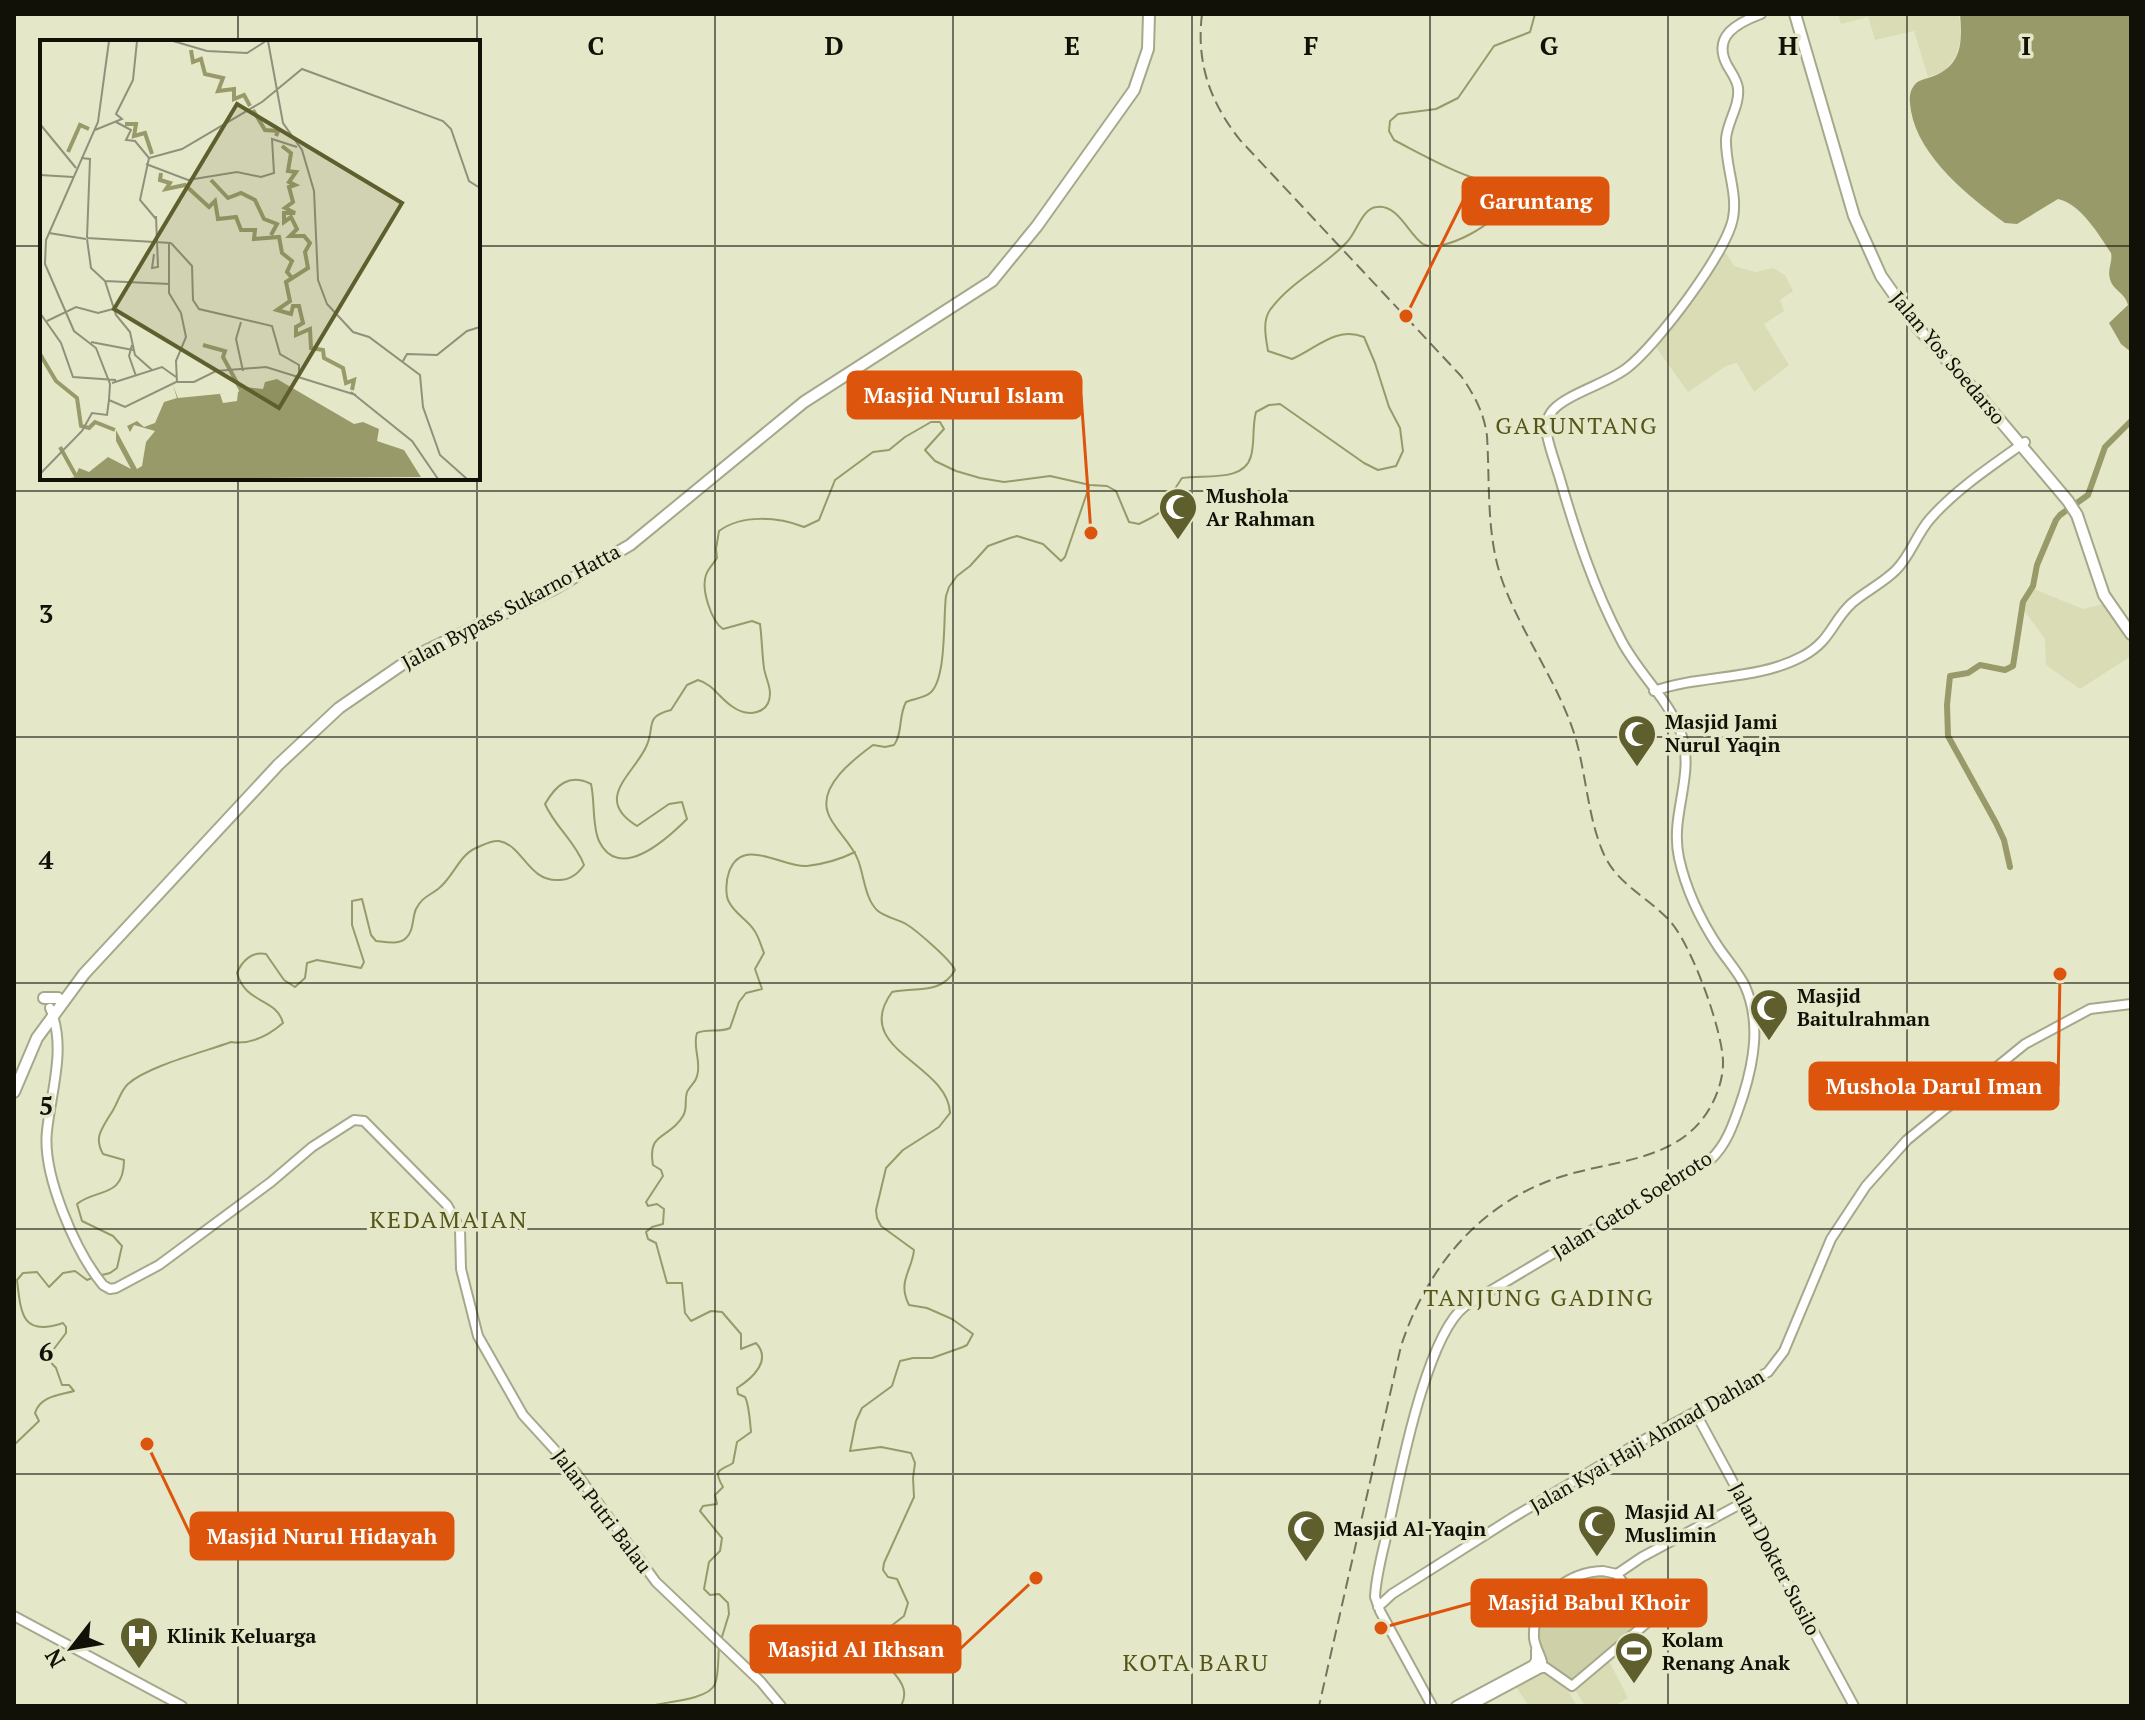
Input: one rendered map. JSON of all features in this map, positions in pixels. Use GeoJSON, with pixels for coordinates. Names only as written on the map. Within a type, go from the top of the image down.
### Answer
{"type":"FeatureCollection","features":[{"type":"Feature","properties":{"kind":"highway","name":"Jalan Bypass Sukarno Hatta"},"geometry":{"type":"LineString","coordinates":[[14,1077],[35,1036],[52,1012],[204,840],[297,746],[368,686],[432,647],[554,589],[630,545],[778,422],[992,281],[1082,163],[1139,79],[1148,49],[1147,14]]}},
{"type":"Feature","properties":{"kind":"highway","name":"Jalan Yos Soedarso"},"geometry":{"type":"LineString","coordinates":[[1798,14],[1854,216],[1875,260],[1914,320],[2072,505],[2102,585],[2131,631]]}},
{"type":"Feature","properties":{"kind":"highway","name":"Jalan Bypass Sukarno Hatta"},"geometry":{"type":"LineString","coordinates":[[52,1012],[58,998],[114,934],[195,850]]}},
{"type":"Feature","properties":{"kind":"highway"},"geometry":{"type":"LineString","coordinates":[[44,998],[58,998]]}},
{"type":"Feature","properties":{"kind":"highway","name":"Jalan Bypass Sukarno Hatta"},"geometry":{"type":"LineString","coordinates":[[14,1092],[35,1036]]}},
{"type":"Feature","properties":{"kind":"main road","name":"Jalan Gatot Soebroto"},"geometry":{"type":"LineString","coordinates":[[1378,1607],[1376,1588],[1401,1471],[1422,1393],[1453,1318],[1465,1306],[1710,1160],[1726,1141],[1747,1082],[1755,1043],[1748,996],[1740,978],[1703,923],[1682,871],[1676,835],[1687,769],[1686,751],[1675,719],[1621,640],[1578,541],[1546,428],[1554,408],[1628,367],[1651,344],[1676,317],[1724,240],[1734,210],[1726,135],[1738,92],[1724,57],[1723,40],[1733,27],[1761,14]]}},
{"type":"Feature","properties":{"kind":"main road"},"geometry":{"type":"LineString","coordinates":[[1654,691],[1768,669],[1816,649],[1852,603],[1871,592],[1904,561],[1926,523],[1939,509],[2023,444]]}},
{"type":"Feature","properties":{"kind":"main road","name":"Jalan Kyai Haji Ahmad Dahlan"},"geometry":{"type":"LineString","coordinates":[[1378,1607],[1392,1594],[1512,1518],[1762,1376],[1777,1363],[1831,1239],[1866,1186],[1913,1134],[2025,1044],[2090,1009],[2131,1004]]}},
{"type":"Feature","properties":{"kind":"main road","name":"Jalan Putri Balau"},"geometry":{"type":"LineString","coordinates":[[52,1012],[57,1048],[47,1135],[48,1169],[74,1236],[96,1276],[106,1287],[116,1288],[155,1268],[312,1147],[358,1119],[372,1128],[447,1205],[460,1229],[461,1269],[478,1336],[523,1415],[576,1473],[656,1582],[719,1640],[781,1706]]}},
{"type":"Feature","properties":{"kind":"main road","name":"Jalan Dokter Susilo"},"geometry":{"type":"LineString","coordinates":[[1695,1412],[1854,1706]]}},
{"type":"Feature","properties":{"kind":"main road"},"geometry":{"type":"LineString","coordinates":[[1470,1706],[1533,1665],[1536,1660],[1537,1620],[1553,1592],[1578,1575],[1595,1571],[1614,1573],[1744,1502]]}},
{"type":"Feature","properties":{"kind":"main road"},"geometry":{"type":"LineString","coordinates":[[1456,1706],[1545,1667],[1572,1686],[1649,1621],[1614,1573]]}},
{"type":"Feature","properties":{"kind":"main road"},"geometry":{"type":"LineString","coordinates":[[1376,1588],[1392,1594]]}},
{"type":"Feature","properties":{"kind":"main road"},"geometry":{"type":"LineString","coordinates":[[1378,1607],[1433,1705]]}},
{"type":"Feature","properties":{"kind":"main road"},"geometry":{"type":"LineString","coordinates":[[14,1619],[171,1706]]}},
{"type":"Feature","properties":{"kind":"main road"},"geometry":{"type":"LineString","coordinates":[[14,1619],[182,1706]]}},
{"type":"Feature","properties":{"kind":"main road"},"geometry":{"type":"LineString","coordinates":[[1536,1647],[1542,1662],[1539,1669]]}},
{"type":"Feature","properties":{"kind":"main road"},"geometry":{"type":"LineString","coordinates":[[1463,1706],[1504,1685]]}},
{"type":"Feature","properties":{"kind":"shaded area"},"geometry":{"type":"Polygon","coordinates":[[[1838,14],[1959,14],[1961,37],[1956,56],[1945,71],[1928,77],[1914,31],[1875,40],[1868,17],[1841,24],[1838,14]]]}},
{"type":"Feature","properties":{"kind":"shaded area"},"geometry":{"type":"Polygon","coordinates":[[[1960,14],[2131,14],[2131,352],[2121,344],[2109,323],[2128,305],[2110,279],[2111,253],[2082,214],[2058,199],[2017,224],[2005,223],[1962,188],[1924,144],[1911,111],[1910,93],[1918,82],[1939,74],[1953,62],[1960,45],[1960,14]]]}},
{"type":"Feature","properties":{"kind":"shaded area"},"geometry":{"type":"Polygon","coordinates":[[[1722,247],[1734,266],[1755,272],[1773,268],[1785,275],[1793,291],[1780,300],[1784,311],[1764,324],[1789,365],[1754,392],[1737,363],[1726,366],[1688,392],[1655,346],[1678,318],[1722,247]]]}},
{"type":"Feature","properties":{"kind":"shaded area"},"geometry":{"type":"Polygon","coordinates":[[[2034,589],[2083,609],[2103,604],[2131,644],[2131,656],[2080,689],[2046,665],[2045,639],[2023,609],[2034,589]]]}},
{"type":"Feature","properties":{"kind":"shaded area"},"geometry":{"type":"Polygon","coordinates":[[[1611,1571],[1649,1621],[1572,1686],[1546,1664],[1534,1638],[1541,1610],[1571,1578],[1611,1571]]]}},
{"type":"Feature","properties":{"kind":"shaded area"},"geometry":{"type":"Polygon","coordinates":[[[1607,1657],[1628,1698],[1614,1706],[1585,1706],[1572,1685],[1607,1657]]]}},
{"type":"Feature","properties":{"kind":"shaded area"},"geometry":{"type":"Polygon","coordinates":[[[1544,1672],[1569,1692],[1577,1706],[1529,1706],[1516,1687],[1544,1672]]]}},
{"type":"Feature","properties":{"kind":"waterway"},"geometry":{"type":"LineString","coordinates":[[98,1276],[117,1268],[122,1246],[113,1236],[82,1221],[77,1204],[114,1187],[123,1172],[124,1160],[103,1154],[99,1139],[101,1130],[125,1087],[137,1077],[162,1065],[231,1042],[259,1038],[283,1023],[274,1009],[247,991],[241,983],[237,973],[248,958],[266,954],[284,980],[295,987],[305,978],[307,963],[317,960],[361,968],[364,962],[352,925],[352,901],[362,899],[371,935],[376,941],[400,942],[409,935],[421,902],[443,884],[470,851],[490,842],[507,844],[533,870],[549,879],[563,880],[573,876],[584,865],[545,804],[559,786],[570,780],[591,784],[599,841],[608,853],[618,858],[630,858],[656,846],[687,819],[682,802],[669,804],[637,826],[624,816],[617,797],[620,787],[646,747],[653,720],[671,710],[687,685],[698,680],[703,682],[728,704],[745,712],[762,710],[769,700],[760,624],[752,621],[723,629],[708,604],[705,581],[717,558],[719,531],[749,520],[772,519],[804,527],[819,520],[835,480],[873,452],[889,450],[931,422],[940,422],[944,429],[925,450],[935,461],[956,471],[1004,482],[1050,476],[1107,486],[1116,491],[1129,522],[1139,524],[1164,509],[1182,478],[1222,476],[1247,465],[1252,451],[1256,412],[1269,405],[1280,404],[1378,470],[1396,466],[1403,451],[1400,428],[1389,407],[1364,337],[1354,334],[1336,336],[1292,359],[1268,351],[1266,319],[1287,291],[1351,238],[1372,208],[1391,210],[1418,240],[1432,246],[1456,241],[1493,219],[1504,203],[1499,187],[1452,169],[1394,140],[1389,131],[1390,121],[1398,114],[1436,109],[1458,98],[1494,46],[1530,32],[1535,14]]}},
{"type":"Feature","properties":{"kind":"waterway"},"geometry":{"type":"LineString","coordinates":[[2010,867],[2004,840],[1996,823],[1948,736],[1950,676],[1968,673],[1980,665],[2005,670],[2013,666],[2023,602],[2033,586],[2037,565],[2056,520],[2088,495],[2105,447],[2131,421]]}},
{"type":"Feature","properties":{"kind":"waterway"},"geometry":{"type":"LineString","coordinates":[[901,1706],[903,1688],[893,1672],[861,1670],[854,1659],[855,1654],[904,1616],[908,1603],[897,1579],[888,1577],[883,1570],[914,1497],[915,1463],[911,1453],[881,1447],[850,1451],[862,1408],[892,1386],[900,1361],[932,1358],[963,1347],[973,1334],[952,1319],[927,1308],[909,1305],[904,1289],[914,1250],[881,1226],[877,1218],[876,1210],[886,1168],[903,1150],[939,1127],[950,1113],[945,1096],[934,1081],[891,1043],[883,1028],[882,1012],[892,992],[935,987],[955,970],[917,932],[874,906],[855,854],[830,818],[826,803],[833,783],[857,758],[873,745],[894,745],[906,702],[928,695],[935,686],[942,662],[946,596],[957,576],[988,546],[1017,536],[1043,544],[1061,561],[1089,487]]}},
{"type":"Feature","properties":{"kind":"waterway"},"geometry":{"type":"LineString","coordinates":[[721,1640],[729,1614],[728,1603],[719,1594],[710,1595],[704,1589],[709,1562],[720,1551],[722,1538],[700,1511],[703,1506],[717,1504],[715,1495],[723,1487],[718,1473],[733,1463],[737,1442],[751,1432],[746,1400],[738,1394],[737,1388],[754,1374],[762,1356],[756,1343],[741,1349],[741,1334],[722,1312],[711,1311],[691,1321],[685,1313],[682,1283],[667,1283],[656,1243],[648,1239],[646,1232],[663,1224],[664,1209],[657,1204],[648,1206],[646,1202],[663,1176],[661,1170],[653,1165],[653,1146],[677,1124],[684,1113],[687,1092],[698,1071],[697,1033],[730,1028],[739,1002],[746,993],[762,989],[755,969],[764,953],[760,942],[727,895],[728,875],[735,861],[753,854],[807,866],[855,852]]}},
{"type":"Feature","properties":{"kind":"waterway"},"geometry":{"type":"LineString","coordinates":[[14,1445],[39,1421],[35,1413],[41,1403],[74,1391],[69,1385],[62,1385],[56,1368],[47,1358],[66,1333],[66,1327],[63,1323],[49,1327],[31,1325],[20,1303],[17,1280],[23,1273],[37,1272],[49,1287],[63,1273],[75,1271],[87,1280],[92,1278]]}},
{"type":"Feature","properties":{"kind":"waterway"},"geometry":{"type":"LineString","coordinates":[[649,1706],[695,1697],[711,1689],[717,1675],[719,1646]]}},
{"type":"Feature","properties":{"kind":"railway"},"geometry":{"type":"LineString","coordinates":[[1202,14],[1203,65],[1213,96],[1230,126],[1461,376],[1475,398],[1487,436],[1491,527],[1497,563],[1510,600],[1567,713],[1602,850],[1615,871],[1677,930],[1712,1010],[1723,1064],[1720,1085],[1712,1104],[1699,1124],[1682,1138],[1663,1149],[1576,1172],[1526,1191],[1478,1224],[1440,1267],[1412,1318],[1401,1346],[1319,1706]]}},
{"type":"Feature","properties":{"kind":"place","name":"Garuntang"},"geometry":{"type":"Point","coordinates":[1406,316]}},
{"type":"Feature","properties":{"kind":"place","name":"Masjid Nurul Islam"},"geometry":{"type":"Point","coordinates":[1091,533]}},
{"type":"Feature","properties":{"kind":"place","name":"Mushola Ar Rahman"},"geometry":{"type":"Point","coordinates":[1178,541]}},
{"type":"Feature","properties":{"kind":"place","name":"Masjid Jami Nurul Yaqin"},"geometry":{"type":"Point","coordinates":[1637,768]}},
{"type":"Feature","properties":{"kind":"place","name":"Mushola Darul Iman"},"geometry":{"type":"Point","coordinates":[2060,974]}},
{"type":"Feature","properties":{"kind":"place","name":"Masjid Baitulrahman"},"geometry":{"type":"Point","coordinates":[1769,1042]}},
{"type":"Feature","properties":{"kind":"place","name":"Masjid Nurul Hidayah"},"geometry":{"type":"Point","coordinates":[147,1444]}},
{"type":"Feature","properties":{"kind":"place","name":"Masjid Al Muslimin"},"geometry":{"type":"Point","coordinates":[1597,1558]}},
{"type":"Feature","properties":{"kind":"place","name":"Masjid Al-Yaqin"},"geometry":{"type":"Point","coordinates":[1306,1563]}},
{"type":"Feature","properties":{"kind":"place","name":"Masjid Al Ikhsan"},"geometry":{"type":"Point","coordinates":[1036,1578]}},
{"type":"Feature","properties":{"kind":"place","name":"Masjid Babul Khoir"},"geometry":{"type":"Point","coordinates":[1381,1628]}},
{"type":"Feature","properties":{"kind":"place","name":"Klinik Keluarga"},"geometry":{"type":"Point","coordinates":[139,1670]}},
{"type":"Feature","properties":{"kind":"place","name":"Kolam Renang Anak"},"geometry":{"type":"Point","coordinates":[1634,1685]}},
{"type":"Feature","properties":{"kind":"district","name":"GARUNTANG"},"geometry":{"type":"Point","coordinates":[1577,426]}},
{"type":"Feature","properties":{"kind":"district","name":"KEDAMAIAN"},"geometry":{"type":"Point","coordinates":[449,1220]}},
{"type":"Feature","properties":{"kind":"district","name":"TANJUNG GADING"},"geometry":{"type":"Point","coordinates":[1539,1298]}},
{"type":"Feature","properties":{"kind":"district","name":"KOTA BARU"},"geometry":{"type":"Point","coordinates":[1196,1663]}}]}
